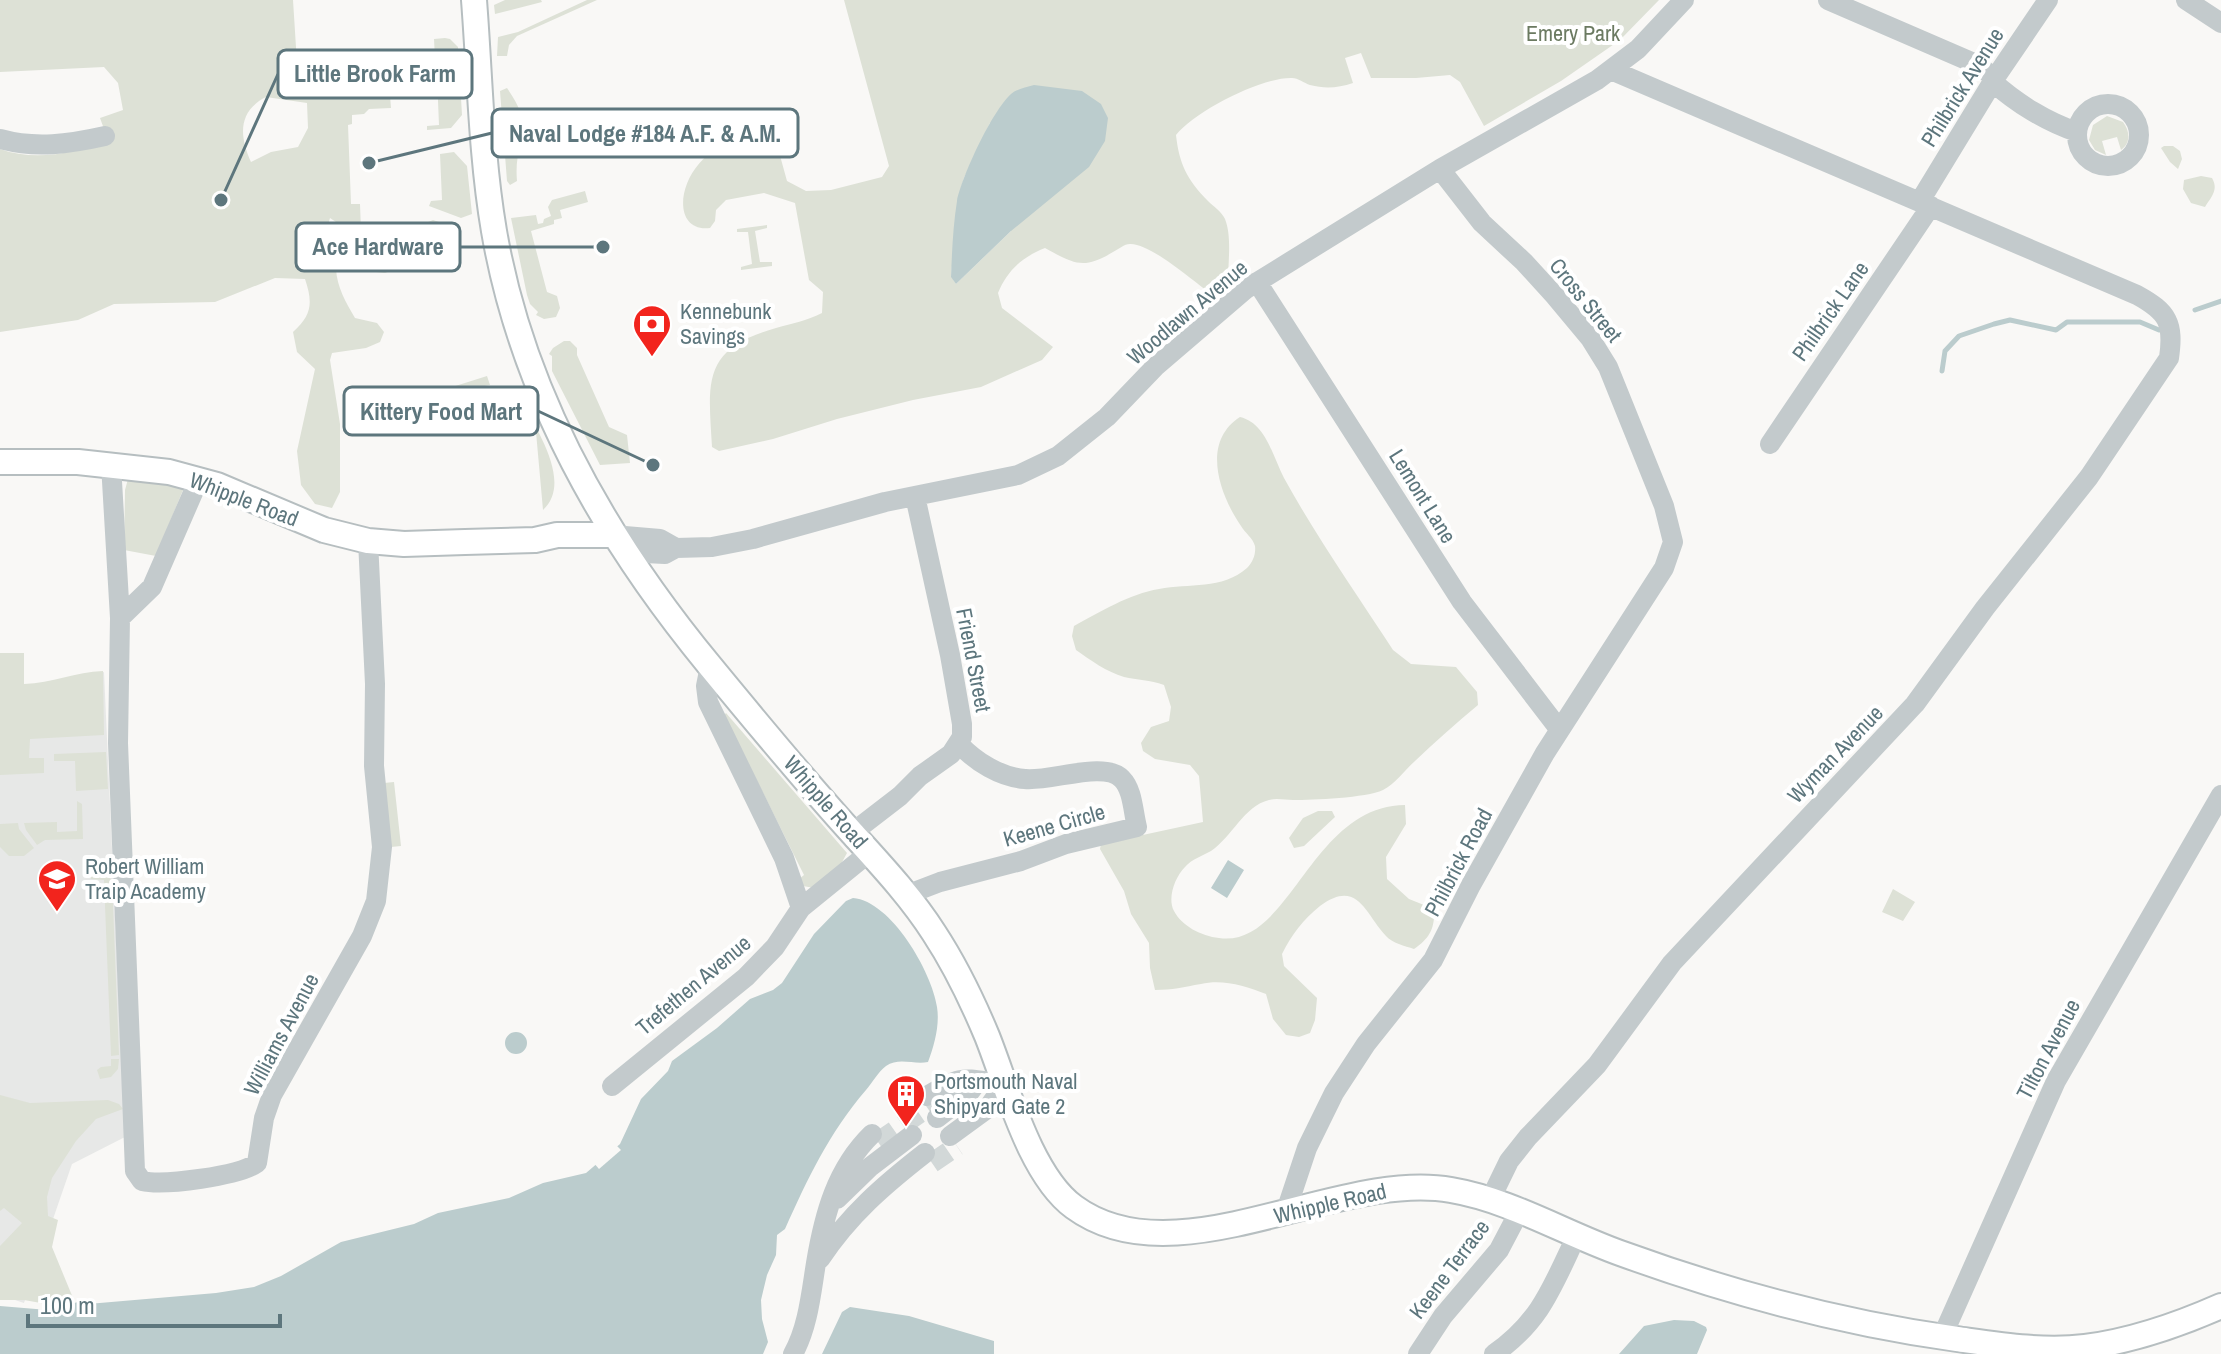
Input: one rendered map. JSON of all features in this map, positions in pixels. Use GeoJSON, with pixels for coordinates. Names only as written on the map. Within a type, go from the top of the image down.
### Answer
{"type":"FeatureCollection","features":[{"type":"Feature","properties":{"kind":"main road"},"geometry":{"type":"LineString","coordinates":[[474,0],[490,204],[508,296],[521,340],[554,420],[579,473],[619,544]]}},
{"type":"Feature","properties":{"kind":"main road","name":"Whipple Road"},"geometry":{"type":"LineString","coordinates":[[0,462],[111,464],[169,472],[199,479],[324,530],[368,541],[404,544],[535,540],[557,535],[619,544],[710,666],[870,852],[937,937],[973,1002],[1042,1171],[1064,1200],[1096,1220],[1138,1230],[1167,1232],[1223,1226],[1285,1214],[1378,1191],[1407,1187],[1442,1188],[1490,1200],[1576,1237],[1775,1305],[1942,1337],[2035,1348],[2083,1347],[2157,1330],[2221,1306]]}},
{"type":"Feature","properties":{"kind":"street","name":"Woodlawn Avenue"},"geometry":{"type":"LineString","coordinates":[[619,544],[660,539],[676,548],[712,547],[753,539],[854,509],[1018,475],[1058,456],[1107,417],[1155,367],[1257,282],[1440,169],[1611,70],[1638,49],[1684,0]]}},
{"type":"Feature","properties":{"kind":"street"},"geometry":{"type":"LineString","coordinates":[[1828,0],[1976,64],[2006,94],[2056,125],[2077,132]]}},
{"type":"Feature","properties":{"kind":"street","name":"Philbrick Avenue"},"geometry":{"type":"LineString","coordinates":[[1926,204],[1994,80],[2048,0]]}},
{"type":"Feature","properties":{"kind":"street"},"geometry":{"type":"LineString","coordinates":[[2186,0],[2221,23]]}},
{"type":"Feature","properties":{"kind":"street"},"geometry":{"type":"LineString","coordinates":[[1611,70],[1926,204]]}},
{"type":"Feature","properties":{"kind":"street"},"geometry":{"type":"LineString","coordinates":[[0,139],[53,145],[105,136]]}},
{"type":"Feature","properties":{"kind":"street","name":"Cross Street"},"geometry":{"type":"LineString","coordinates":[[1440,169],[1482,223],[1530,268],[1600,352],[1615,380],[1664,506],[1671,532]]}},
{"type":"Feature","properties":{"kind":"street","name":"Wyman Avenue"},"geometry":{"type":"LineString","coordinates":[[1490,1200],[1509,1161],[1540,1122],[1597,1065],[1687,946],[1915,704],[1985,608],[2089,477],[2169,358],[2172,337],[2165,315],[2137,295],[1926,204]]}},
{"type":"Feature","properties":{"kind":"street","name":"Philbrick Lane"},"geometry":{"type":"LineString","coordinates":[[1770,444],[1926,204]]}},
{"type":"Feature","properties":{"kind":"street","name":"Lemont Lane"},"geometry":{"type":"LineString","coordinates":[[1257,282],[1462,602],[1559,729]]}},
{"type":"Feature","properties":{"kind":"street","name":"Williams Avenue"},"geometry":{"type":"LineString","coordinates":[[111,464],[120,618],[118,743],[135,1171],[142,1181],[158,1183],[237,1173],[257,1163],[264,1118],[272,1095],[362,936],[376,901],[382,847],[374,766],[375,684],[368,541]]}},
{"type":"Feature","properties":{"kind":"street"},"geometry":{"type":"LineString","coordinates":[[120,618],[152,587],[199,479]]}},
{"type":"Feature","properties":{"kind":"street","name":"Friend Street"},"geometry":{"type":"LineString","coordinates":[[852,833],[951,754],[959,744],[961,717],[915,496]]}},
{"type":"Feature","properties":{"kind":"street","name":"Philbrick Road"},"geometry":{"type":"LineString","coordinates":[[1285,1214],[1307,1148],[1334,1093],[1366,1044],[1433,960],[1471,885],[1559,729],[1664,568],[1671,550],[1671,532]]}},
{"type":"Feature","properties":{"kind":"street"},"geometry":{"type":"LineString","coordinates":[[710,666],[706,686],[708,702],[784,858],[801,908]]}},
{"type":"Feature","properties":{"kind":"street","name":"Keene Circle"},"geometry":{"type":"LineString","coordinates":[[906,895],[940,882],[1021,861],[1066,844],[1137,827],[1126,784],[1116,773],[1105,770],[1039,780],[1014,778],[979,762],[959,744]]}},
{"type":"Feature","properties":{"kind":"street","name":"Tilton Avenue"},"geometry":{"type":"LineString","coordinates":[[1942,1337],[2059,1076],[2221,795]]}},
{"type":"Feature","properties":{"kind":"street","name":"Trefethen Avenue"},"geometry":{"type":"LineString","coordinates":[[612,1086],[763,961],[801,908],[870,852]]}},
{"type":"Feature","properties":{"kind":"street"},"geometry":{"type":"LineString","coordinates":[[932,1106],[969,1093],[978,1081],[1005,1084],[987,1109],[954,1141]]}},
{"type":"Feature","properties":{"kind":"street"},"geometry":{"type":"LineString","coordinates":[[828,1208],[870,1167],[912,1135]]}},
{"type":"Feature","properties":{"kind":"street"},"geometry":{"type":"LineString","coordinates":[[793,1354],[809,1305],[828,1208],[848,1161],[875,1138]]}},
{"type":"Feature","properties":{"kind":"street"},"geometry":{"type":"LineString","coordinates":[[816,1266],[838,1232],[863,1204],[929,1158]]}},
{"type":"Feature","properties":{"kind":"street","name":"Keene Terrace"},"geometry":{"type":"LineString","coordinates":[[1418,1354],[1443,1316],[1499,1250],[1519,1212]]}},
{"type":"Feature","properties":{"kind":"street"},"geometry":{"type":"LineString","coordinates":[[1494,1354],[1515,1339],[1542,1308],[1576,1237]]}},
{"type":"Feature","properties":{"kind":"shaded area"},"geometry":{"type":"Polygon","coordinates":[[[1034,85],[1082,91],[1101,104],[1108,118],[1105,141],[1089,167],[1011,231],[956,284],[951,277],[954,229],[957,201],[965,176],[1003,102],[1013,92],[1034,85]]]}},
{"type":"Feature","properties":{"kind":"shaded area","name":"Robert William Traip Academy"},"geometry":{"type":"Polygon","coordinates":[[[104,672],[125,1137],[72,1164],[24,1303],[0,1295],[0,679],[23,690],[104,672]]]}},
{"type":"Feature","properties":{"kind":"shaded area"},"geometry":{"type":"Polygon","coordinates":[[[1228,860],[1244,870],[1227,898],[1211,888],[1228,860]]]}},
{"type":"Feature","properties":{"kind":"shaded area"},"geometry":{"type":"Polygon","coordinates":[[[853,898],[881,911],[907,940],[918,958],[934,992],[938,1021],[936,1035],[928,1062],[891,1063],[878,1074],[830,1139],[785,1229],[777,1235],[776,1255],[761,1300],[768,1342],[763,1354],[0,1354],[0,1306],[48,1310],[78,1302],[88,1304],[254,1287],[281,1276],[341,1242],[414,1224],[438,1213],[509,1198],[543,1183],[586,1173],[620,1144],[641,1099],[668,1071],[672,1061],[750,999],[782,983],[814,934],[846,901],[853,898]]]}},
{"type":"Feature","properties":{"kind":"shaded area"},"geometry":{"type":"Polygon","coordinates":[[[516,1032],[524,1035],[527,1043],[524,1051],[516,1054],[508,1051],[505,1043],[508,1035],[516,1032]]]}},
{"type":"Feature","properties":{"kind":"shaded area"},"geometry":{"type":"Polygon","coordinates":[[[850,1307],[909,1316],[994,1341],[994,1354],[822,1354],[842,1312],[850,1307]]]}},
{"type":"Feature","properties":{"kind":"shaded area"},"geometry":{"type":"Polygon","coordinates":[[[1674,1320],[1694,1321],[1706,1327],[1697,1354],[1619,1354],[1644,1326],[1674,1320]]]}},
{"type":"Feature","properties":{"kind":"green space"},"geometry":{"type":"Polygon","coordinates":[[[0,0],[293,0],[297,63],[306,73],[396,68],[402,73],[402,80],[389,83],[391,108],[369,109],[364,114],[352,115],[352,124],[348,125],[351,204],[360,204],[361,231],[379,231],[384,235],[406,229],[414,262],[385,273],[376,272],[339,224],[330,218],[326,232],[333,246],[337,276],[345,301],[355,318],[377,323],[384,332],[380,342],[366,348],[332,353],[330,360],[340,424],[340,492],[332,508],[315,504],[301,485],[297,451],[315,369],[297,352],[293,332],[304,320],[309,308],[305,279],[275,278],[215,302],[114,304],[78,320],[0,332],[0,149],[41,155],[95,145],[108,140],[100,118],[123,110],[118,83],[104,67],[0,72],[0,0]],[[266,97],[250,109],[243,134],[251,162],[271,152],[298,147],[308,128],[307,103],[266,97]]]}},
{"type":"Feature","properties":{"kind":"green space"},"geometry":{"type":"Polygon","coordinates":[[[505,0],[542,2],[495,14],[494,5],[505,0]]]}},
{"type":"Feature","properties":{"kind":"green space"},"geometry":{"type":"Polygon","coordinates":[[[587,0],[597,0],[517,36],[509,45],[507,56],[497,56],[498,37],[518,32],[587,0]]]}},
{"type":"Feature","properties":{"kind":"green space","name":"Emery Park"},"geometry":{"type":"Polygon","coordinates":[[[844,0],[1659,0],[1620,40],[1561,81],[1484,126],[1460,82],[1450,75],[1371,78],[1361,53],[1345,58],[1353,83],[1326,87],[1310,85],[1294,78],[1279,79],[1230,97],[1198,116],[1176,135],[1179,154],[1189,178],[1225,219],[1229,242],[1228,282],[1210,293],[1160,256],[1138,245],[1126,245],[1103,258],[1086,263],[1072,261],[1045,248],[1016,266],[998,293],[1002,308],[1053,347],[1042,360],[981,387],[837,419],[773,439],[719,451],[712,447],[711,385],[722,357],[752,336],[822,313],[823,292],[809,280],[795,203],[764,193],[726,200],[716,210],[715,221],[710,228],[695,226],[686,217],[683,204],[693,172],[706,157],[723,145],[754,139],[779,152],[787,181],[806,191],[831,190],[882,177],[889,166],[844,0]],[[990,123],[964,178],[958,199],[951,276],[956,284],[1011,231],[990,123]]]}},
{"type":"Feature","properties":{"kind":"green space"},"geometry":{"type":"Polygon","coordinates":[[[445,38],[458,47],[462,115],[451,128],[427,130],[427,126],[439,125],[437,77],[422,77],[421,62],[435,59],[434,39],[445,38]]]}},
{"type":"Feature","properties":{"kind":"green space"},"geometry":{"type":"Polygon","coordinates":[[[507,88],[522,116],[523,126],[517,181],[510,185],[507,181],[500,91],[507,88]]]}},
{"type":"Feature","properties":{"kind":"green space"},"geometry":{"type":"Polygon","coordinates":[[[2107,116],[2123,122],[2128,137],[2127,144],[2121,150],[2117,137],[2102,141],[2106,155],[2095,150],[2089,140],[2093,125],[2107,116]]]}},
{"type":"Feature","properties":{"kind":"green space"},"geometry":{"type":"Polygon","coordinates":[[[2173,146],[2180,151],[2182,159],[2178,169],[2161,148],[2173,146]]]}},
{"type":"Feature","properties":{"kind":"green space"},"geometry":{"type":"Polygon","coordinates":[[[454,152],[467,166],[472,214],[461,218],[429,206],[431,201],[442,200],[440,154],[454,152]]]}},
{"type":"Feature","properties":{"kind":"green space"},"geometry":{"type":"Polygon","coordinates":[[[2201,176],[2212,178],[2215,186],[2205,207],[2191,203],[2183,189],[2184,180],[2201,176]]]}},
{"type":"Feature","properties":{"kind":"green space"},"geometry":{"type":"Polygon","coordinates":[[[585,191],[588,202],[560,210],[562,218],[554,220],[554,224],[531,231],[547,292],[557,296],[560,308],[556,317],[544,319],[536,315],[538,312],[527,295],[511,218],[536,215],[538,224],[543,223],[551,216],[548,207],[552,200],[585,191]]]}},
{"type":"Feature","properties":{"kind":"green space"},"geometry":{"type":"Polygon","coordinates":[[[433,220],[454,227],[434,241],[428,222],[433,220]]]}},
{"type":"Feature","properties":{"kind":"green space"},"geometry":{"type":"Polygon","coordinates":[[[767,225],[767,228],[755,231],[760,262],[772,262],[772,266],[741,270],[741,267],[752,264],[748,232],[737,232],[737,229],[767,225]]]}},
{"type":"Feature","properties":{"kind":"green space"},"geometry":{"type":"Polygon","coordinates":[[[564,341],[570,341],[577,348],[577,355],[609,427],[627,435],[630,463],[600,465],[552,371],[552,356],[549,354],[564,341]]]}},
{"type":"Feature","properties":{"kind":"green space"},"geometry":{"type":"Polygon","coordinates":[[[487,376],[490,385],[408,401],[487,376]]]}},
{"type":"Feature","properties":{"kind":"green space"},"geometry":{"type":"Polygon","coordinates":[[[522,400],[543,441],[553,471],[551,498],[543,510],[536,432],[523,433],[522,400]]]}},
{"type":"Feature","properties":{"kind":"green space"},"geometry":{"type":"Polygon","coordinates":[[[1240,417],[1249,420],[1262,433],[1310,522],[1393,650],[1411,664],[1456,667],[1477,692],[1478,705],[1383,790],[1352,797],[1275,799],[1260,803],[1218,845],[1191,862],[1178,876],[1171,900],[1174,911],[1182,921],[1199,933],[1212,937],[1244,935],[1265,922],[1323,850],[1346,828],[1373,811],[1405,805],[1406,824],[1386,857],[1387,879],[1409,899],[1434,909],[1430,932],[1414,949],[1389,938],[1352,897],[1333,898],[1320,906],[1298,928],[1282,954],[1284,966],[1317,998],[1310,1033],[1299,1037],[1286,1035],[1273,1019],[1266,994],[1250,988],[1217,982],[1155,990],[1149,943],[1131,914],[1124,891],[1100,849],[1101,844],[1203,822],[1199,776],[1190,765],[1155,759],[1143,751],[1141,743],[1151,727],[1169,721],[1171,707],[1164,685],[1124,677],[1105,669],[1076,650],[1072,636],[1074,626],[1126,599],[1159,589],[1216,583],[1237,575],[1249,566],[1255,546],[1226,499],[1217,454],[1228,428],[1240,417]]]}},
{"type":"Feature","properties":{"kind":"green space"},"geometry":{"type":"Polygon","coordinates":[[[128,479],[163,483],[183,490],[156,556],[124,550],[128,479]]]}},
{"type":"Feature","properties":{"kind":"green space"},"geometry":{"type":"Polygon","coordinates":[[[0,653],[24,653],[24,684],[103,671],[104,735],[30,739],[29,758],[44,758],[44,773],[0,775],[0,653]]]}},
{"type":"Feature","properties":{"kind":"green space"},"geometry":{"type":"Polygon","coordinates":[[[726,713],[847,853],[841,864],[814,888],[803,886],[799,879],[804,875],[724,715],[726,713]]]}},
{"type":"Feature","properties":{"kind":"green space"},"geometry":{"type":"Polygon","coordinates":[[[106,752],[108,789],[76,791],[75,761],[54,761],[54,754],[106,752]]]}},
{"type":"Feature","properties":{"kind":"green space"},"geometry":{"type":"Polygon","coordinates":[[[394,782],[401,846],[391,847],[384,783],[394,782]]]}},
{"type":"Feature","properties":{"kind":"green space"},"geometry":{"type":"Polygon","coordinates":[[[77,801],[82,804],[83,839],[45,840],[37,845],[24,823],[57,822],[57,832],[77,831],[77,801]]]}},
{"type":"Feature","properties":{"kind":"green space"},"geometry":{"type":"Polygon","coordinates":[[[1318,811],[1332,811],[1335,817],[1304,846],[1294,848],[1289,838],[1303,818],[1318,811]]]}},
{"type":"Feature","properties":{"kind":"green space"},"geometry":{"type":"Polygon","coordinates":[[[18,823],[34,848],[24,856],[9,856],[0,847],[0,824],[18,823]]]}},
{"type":"Feature","properties":{"kind":"green space"},"geometry":{"type":"Polygon","coordinates":[[[97,867],[112,880],[119,1055],[111,1056],[104,880],[91,879],[88,874],[97,867]]]}},
{"type":"Feature","properties":{"kind":"green space"},"geometry":{"type":"Polygon","coordinates":[[[1893,889],[1915,902],[1903,921],[1882,912],[1893,889]]]}},
{"type":"Feature","properties":{"kind":"green space"},"geometry":{"type":"Polygon","coordinates":[[[111,1059],[119,1059],[118,1069],[111,1077],[100,1079],[97,1070],[111,1066],[111,1059]]]}},
{"type":"Feature","properties":{"kind":"green space"},"geometry":{"type":"Polygon","coordinates":[[[0,1095],[30,1103],[108,1100],[123,1109],[96,1119],[76,1141],[52,1178],[47,1197],[48,1216],[58,1220],[52,1247],[73,1298],[52,1305],[0,1300],[0,1246],[22,1223],[4,1208],[0,1211],[0,1095]]]}},
{"type":"Feature","properties":{"kind":"pier"},"geometry":{"type":"Polygon","coordinates":[[[614,1143],[621,1150],[599,1169],[593,1162],[614,1143]]]}},
{"type":"Feature","properties":{"kind":"waterway"},"geometry":{"type":"LineString","coordinates":[[2195,310],[2221,301]]}},
{"type":"Feature","properties":{"kind":"waterway"},"geometry":{"type":"LineString","coordinates":[[1942,371],[1945,351],[1959,336],[2010,320],[2056,330],[2067,322],[2140,322],[2159,330]]}},
{"type":"Feature","properties":{"kind":"tunnel"},"geometry":{"type":"LineString","coordinates":[[878,1142],[933,1104]]}},
{"type":"Feature","properties":{"kind":"tunnel"},"geometry":{"type":"LineString","coordinates":[[932,1163],[957,1146]]}},
{"type":"Feature","properties":{"kind":"place","name":"Naval Lodge #184 A.F. & A.M."},"geometry":{"type":"Point","coordinates":[369,163]}},
{"type":"Feature","properties":{"kind":"place","name":"Little Brook Farm"},"geometry":{"type":"Point","coordinates":[221,200]}},
{"type":"Feature","properties":{"kind":"place","name":"Ace Hardware"},"geometry":{"type":"Point","coordinates":[603,247]}},
{"type":"Feature","properties":{"kind":"place","name":"Kennebunk Savings"},"geometry":{"type":"Point","coordinates":[652,358]}},
{"type":"Feature","properties":{"kind":"place","name":"Kittery Food Mart"},"geometry":{"type":"Point","coordinates":[653,465]}},
{"type":"Feature","properties":{"kind":"place","name":"Robert William Traip Academy"},"geometry":{"type":"Point","coordinates":[57,913]}},
{"type":"Feature","properties":{"kind":"place","name":"Portsmouth Naval Shipyard Gate 2"},"geometry":{"type":"Point","coordinates":[906,1128]}}]}
